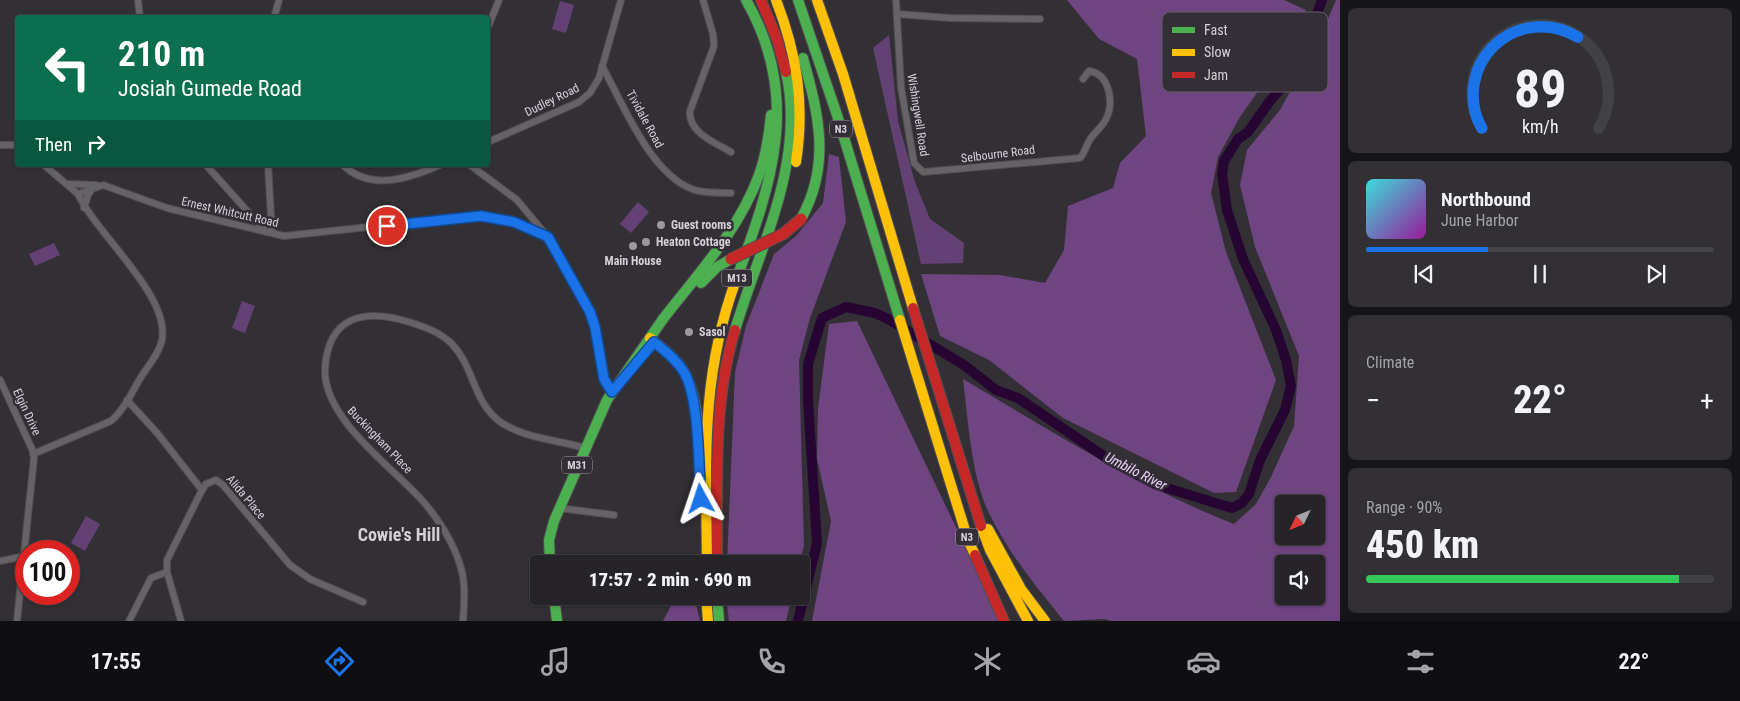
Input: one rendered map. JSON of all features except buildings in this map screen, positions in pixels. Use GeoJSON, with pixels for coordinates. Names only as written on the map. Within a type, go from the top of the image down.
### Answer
{"type":"FeatureCollection","features":[{"type":"Feature","properties":{"kind":"main road"},"geometry":{"type":"LineString","coordinates":[[666,321],[733,229],[748,204],[762,169],[770,130],[771,93],[761,42],[745,0]]}},
{"type":"Feature","properties":{"kind":"main road","name":"M13"},"geometry":{"type":"LineString","coordinates":[[706,555],[708,415],[712,366],[724,316],[769,188],[778,141],[779,110],[771,64],[760,30],[745,0]]}},
{"type":"Feature","properties":{"kind":"main road","name":"M13"},"geometry":{"type":"LineString","coordinates":[[718,555],[721,407],[728,356],[740,314],[780,197],[787,170],[792,134],[792,111],[787,72],[774,30],[761,0]]}},
{"type":"Feature","properties":{"kind":"main road"},"geometry":{"type":"LineString","coordinates":[[666,321],[708,275],[731,259],[783,234],[801,219],[810,206],[818,183],[820,141],[816,112],[802,55],[786,15],[776,0]]}},
{"type":"Feature","properties":{"kind":"main road"},"geometry":{"type":"LineString","coordinates":[[740,314],[786,200],[801,133],[802,109],[799,70],[776,0]]}},
{"type":"Feature","properties":{"kind":"main road","name":"N3"},"geometry":{"type":"LineString","coordinates":[[798,0],[882,259],[968,540],[994,600],[1006,621]]}},
{"type":"Feature","properties":{"kind":"main road","name":"N3"},"geometry":{"type":"LineString","coordinates":[[817,0],[844,74],[972,502],[990,550],[1028,621]]}},
{"type":"Feature","properties":{"kind":"main road","name":"M31"},"geometry":{"type":"LineString","coordinates":[[550,555],[550,540],[559,508],[612,392],[626,374],[635,367],[666,321]]}},
{"type":"Feature","properties":{"kind":"main road"},"geometry":{"type":"LineString","coordinates":[[652,340],[671,356],[684,371],[692,394],[702,511],[707,538]]}},
{"type":"Feature","properties":{"kind":"main road"},"geometry":{"type":"LineString","coordinates":[[972,502],[1021,589],[1044,621]]}},
{"type":"Feature","properties":{"kind":"main road"},"geometry":{"type":"LineString","coordinates":[[555,605],[557,621]]}},
{"type":"Feature","properties":{"kind":"main road"},"geometry":{"type":"LineString","coordinates":[[707,605],[708,621]]}},
{"type":"Feature","properties":{"kind":"main road"},"geometry":{"type":"LineString","coordinates":[[718,605],[719,621]]}},
{"type":"Feature","properties":{"kind":"street"},"geometry":{"type":"LineString","coordinates":[[138,0],[140,15]]}},
{"type":"Feature","properties":{"kind":"street"},"geometry":{"type":"LineString","coordinates":[[275,15],[279,0]]}},
{"type":"Feature","properties":{"kind":"street"},"geometry":{"type":"LineString","coordinates":[[490,22],[499,0]]}},
{"type":"Feature","properties":{"kind":"street","name":"Dudley Road"},"geometry":{"type":"LineString","coordinates":[[490,141],[586,98],[596,85],[621,0]]}},
{"type":"Feature","properties":{"kind":"street"},"geometry":{"type":"LineString","coordinates":[[703,0],[713,34],[714,46],[690,111],[690,120],[698,131],[731,152]]}},
{"type":"Feature","properties":{"kind":"street","name":"Wishingwell Road"},"geometry":{"type":"LineString","coordinates":[[896,0],[901,87],[914,163],[920,171]]}},
{"type":"Feature","properties":{"kind":"street"},"geometry":{"type":"LineString","coordinates":[[897,14],[950,18],[1040,19]]}},
{"type":"Feature","properties":{"kind":"street","name":"Tividale Road"},"geometry":{"type":"LineString","coordinates":[[602,66],[647,150],[662,167],[693,190],[731,193]]}},
{"type":"Feature","properties":{"kind":"street","name":"Selbourne Road"},"geometry":{"type":"LineString","coordinates":[[920,171],[931,173],[1058,158],[1080,158],[1091,138],[1106,119],[1110,104],[1108,88],[1100,75],[1089,71],[1083,79]]}},
{"type":"Feature","properties":{"kind":"street"},"geometry":{"type":"LineString","coordinates":[[0,145],[15,145]]}},
{"type":"Feature","properties":{"kind":"street"},"geometry":{"type":"LineString","coordinates":[[25,540],[33,454],[105,425],[116,417],[159,350],[163,326],[158,312],[137,277],[84,208],[78,194],[47,167]]}},
{"type":"Feature","properties":{"kind":"street"},"geometry":{"type":"LineString","coordinates":[[208,167],[269,232]]}},
{"type":"Feature","properties":{"kind":"street"},"geometry":{"type":"LineString","coordinates":[[268,167],[269,232]]}},
{"type":"Feature","properties":{"kind":"street"},"geometry":{"type":"LineString","coordinates":[[346,167],[359,177],[392,180],[405,179],[435,167]]}},
{"type":"Feature","properties":{"kind":"street"},"geometry":{"type":"LineString","coordinates":[[473,167],[517,200],[548,237],[590,312],[595,327],[604,379],[612,392]]}},
{"type":"Feature","properties":{"kind":"street","name":"Ernest Whitcutt Road"},"geometry":{"type":"LineString","coordinates":[[68,184],[112,187],[167,208],[292,236],[481,216],[514,222],[548,237]]}},
{"type":"Feature","properties":{"kind":"street"},"geometry":{"type":"LineString","coordinates":[[78,194],[96,186]]}},
{"type":"Feature","properties":{"kind":"street"},"geometry":{"type":"LineString","coordinates":[[84,208],[88,195],[96,186]]}},
{"type":"Feature","properties":{"kind":"street","name":"Buckingham Place"},"geometry":{"type":"LineString","coordinates":[[463,621],[464,588],[462,570],[448,539],[420,498],[342,419],[331,402],[325,370],[328,350],[334,336],[353,319],[376,314],[389,316],[435,332],[452,344],[461,355],[483,403],[500,422],[520,432],[585,448]]}},
{"type":"Feature","properties":{"kind":"street","name":"Elgin Drive"},"geometry":{"type":"LineString","coordinates":[[0,380],[33,454]]}},
{"type":"Feature","properties":{"kind":"street"},"geometry":{"type":"LineString","coordinates":[[127,400],[158,434],[202,490],[167,560],[167,572],[181,621]]}},
{"type":"Feature","properties":{"kind":"street","name":"Alida Place"},"geometry":{"type":"LineString","coordinates":[[202,490],[212,480],[219,482],[290,565],[310,579],[363,602]]}},
{"type":"Feature","properties":{"kind":"street"},"geometry":{"type":"LineString","coordinates":[[559,508],[614,514]]}},
{"type":"Feature","properties":{"kind":"street"},"geometry":{"type":"LineString","coordinates":[[0,561],[15,558]]}},
{"type":"Feature","properties":{"kind":"street"},"geometry":{"type":"LineString","coordinates":[[129,621],[151,578],[167,572]]}},
{"type":"Feature","properties":{"kind":"street"},"geometry":{"type":"LineString","coordinates":[[17,621],[19,605]]}},
{"type":"Feature","properties":{"kind":"shaded area"},"geometry":{"type":"Polygon","coordinates":[[[1067,0],[1284,0],[1306,10],[1305,12],[1162,12],[1162,92],[1258,92],[1240,117],[1218,157],[1211,193],[1226,252],[1276,380],[1236,492],[1214,493],[1063,418],[989,360],[940,336],[921,274],[1000,275],[1045,283],[1064,250],[1068,206],[1113,188],[1120,163],[1146,136],[1137,59],[1099,39],[1067,0]]]}},
{"type":"Feature","properties":{"kind":"shaded area"},"geometry":{"type":"Polygon","coordinates":[[[1336,0],[1340,0],[1340,621],[1111,621],[1105,619],[1064,621],[1013,554],[988,511],[974,464],[963,379],[1130,476],[1234,524],[1256,504],[1271,477],[1294,426],[1299,356],[1255,247],[1240,185],[1247,150],[1280,110],[1290,92],[1328,92],[1328,19],[1336,0]]]}},
{"type":"Feature","properties":{"kind":"shaded area"},"geometry":{"type":"Polygon","coordinates":[[[560,1],[574,5],[566,33],[552,29],[560,1]]]}},
{"type":"Feature","properties":{"kind":"shaded area"},"geometry":{"type":"Polygon","coordinates":[[[889,35],[898,121],[915,182],[930,219],[964,243],[963,263],[921,264],[873,48],[889,35]]]}},
{"type":"Feature","properties":{"kind":"shaded area"},"geometry":{"type":"Polygon","coordinates":[[[829,154],[839,157],[846,222],[810,318],[799,360],[804,546],[802,555],[727,555],[735,372],[746,326],[774,254],[796,236],[823,203],[829,154]]]}},
{"type":"Feature","properties":{"kind":"shaded area"},"geometry":{"type":"Polygon","coordinates":[[[638,202],[649,212],[631,233],[620,224],[638,202]]]}},
{"type":"Feature","properties":{"kind":"shaded area"},"geometry":{"type":"Polygon","coordinates":[[[54,243],[60,255],[35,266],[29,254],[54,243]]]}},
{"type":"Feature","properties":{"kind":"shaded area"},"geometry":{"type":"Polygon","coordinates":[[[242,301],[255,306],[245,333],[232,328],[242,301]]]}},
{"type":"Feature","properties":{"kind":"shaded area"},"geometry":{"type":"Polygon","coordinates":[[[857,321],[1001,621],[812,621],[831,521],[817,459],[818,408],[829,324],[857,321]]]}},
{"type":"Feature","properties":{"kind":"shaded area"},"geometry":{"type":"Polygon","coordinates":[[[86,516],[100,524],[85,551],[80,548],[80,540],[73,540],[86,516]]]}},
{"type":"Feature","properties":{"kind":"shaded area"},"geometry":{"type":"Polygon","coordinates":[[[671,605],[696,605],[700,621],[663,621],[671,605]]]}},
{"type":"Feature","properties":{"kind":"shaded area"},"geometry":{"type":"Polygon","coordinates":[[[727,605],[790,605],[786,621],[729,621],[727,605]]]}},
{"type":"Feature","properties":{"kind":"waterway","name":"Umbilo River"},"geometry":{"type":"LineString","coordinates":[[1318,12],[1322,0]]}},
{"type":"Feature","properties":{"kind":"waterway","name":"Umbilo River"},"geometry":{"type":"LineString","coordinates":[[798,621],[817,543],[808,400],[808,364],[822,318],[846,307],[875,313],[888,319],[964,365],[996,390],[1018,398],[1111,461],[1157,485],[1232,508],[1242,503],[1249,494],[1260,460],[1285,410],[1291,386],[1286,360],[1276,330],[1243,259],[1227,210],[1222,174],[1224,161],[1238,139],[1248,132],[1278,92]]}},
{"type":"Feature","properties":{"kind":"traffic: fast"},"geometry":{"type":"LineString","coordinates":[[736,280],[761,209],[776,140],[777,106],[773,71],[763,36],[746,0]]}},
{"type":"Feature","properties":{"kind":"traffic: fast"},"geometry":{"type":"LineString","coordinates":[[798,0],[837,115],[900,320]]}},
{"type":"Feature","properties":{"kind":"traffic: fast"},"geometry":{"type":"LineString","coordinates":[[801,219],[810,199],[819,159],[819,140],[814,100],[803,58]]}},
{"type":"Feature","properties":{"kind":"traffic: fast"},"geometry":{"type":"LineString","coordinates":[[735,330],[767,235],[785,171],[790,138],[791,105],[786,72]]}},
{"type":"Feature","properties":{"kind":"traffic: fast"},"geometry":{"type":"LineString","coordinates":[[663,319],[717,251],[751,195],[759,175],[767,145],[771,115]]}},
{"type":"Feature","properties":{"kind":"traffic: fast"},"geometry":{"type":"LineString","coordinates":[[701,283],[717,267],[731,259]]}},
{"type":"Feature","properties":{"kind":"traffic: fast"},"geometry":{"type":"LineString","coordinates":[[550,555],[549,540],[554,521],[607,400],[663,319]]}},
{"type":"Feature","properties":{"kind":"traffic: fast"},"geometry":{"type":"LineString","coordinates":[[555,605],[557,621]]}},
{"type":"Feature","properties":{"kind":"traffic: fast"},"geometry":{"type":"LineString","coordinates":[[718,605],[719,621]]}},
{"type":"Feature","properties":{"kind":"traffic: slow"},"geometry":{"type":"LineString","coordinates":[[776,0],[789,40],[797,80],[800,120],[796,162]]}},
{"type":"Feature","properties":{"kind":"traffic: slow"},"geometry":{"type":"LineString","coordinates":[[817,0],[843,74],[913,308]]}},
{"type":"Feature","properties":{"kind":"traffic: slow"},"geometry":{"type":"LineString","coordinates":[[707,555],[706,455],[711,386],[724,316],[736,280]]}},
{"type":"Feature","properties":{"kind":"traffic: slow"},"geometry":{"type":"LineString","coordinates":[[900,320],[968,540],[975,555]]}},
{"type":"Feature","properties":{"kind":"traffic: slow"},"geometry":{"type":"LineString","coordinates":[[650,338],[671,355],[681,367],[693,395],[698,430],[701,497]]}},
{"type":"Feature","properties":{"kind":"traffic: slow"},"geometry":{"type":"LineString","coordinates":[[981,526],[990,550],[1028,621]]}},
{"type":"Feature","properties":{"kind":"traffic: slow"},"geometry":{"type":"LineString","coordinates":[[988,529],[1021,589],[1045,621]]}},
{"type":"Feature","properties":{"kind":"traffic: slow"},"geometry":{"type":"LineString","coordinates":[[707,605],[708,621]]}},
{"type":"Feature","properties":{"kind":"traffic: jam"},"geometry":{"type":"LineString","coordinates":[[761,0],[777,39],[786,72]]}},
{"type":"Feature","properties":{"kind":"traffic: jam"},"geometry":{"type":"LineString","coordinates":[[731,259],[783,234],[801,219]]}},
{"type":"Feature","properties":{"kind":"traffic: jam"},"geometry":{"type":"LineString","coordinates":[[913,308],[981,526]]}},
{"type":"Feature","properties":{"kind":"traffic: jam"},"geometry":{"type":"LineString","coordinates":[[717,555],[719,416],[728,358],[735,330]]}},
{"type":"Feature","properties":{"kind":"traffic: jam"},"geometry":{"type":"LineString","coordinates":[[975,555],[1004,621]]}},
{"type":"Feature","properties":{"kind":"place","name":"Guest rooms"},"geometry":{"type":"Point","coordinates":[661,225]}},
{"type":"Feature","properties":{"kind":"place","name":"Heaton Cottage"},"geometry":{"type":"Point","coordinates":[646,242]}},
{"type":"Feature","properties":{"kind":"place","name":"Main House"},"geometry":{"type":"Point","coordinates":[633,246]}},
{"type":"Feature","properties":{"kind":"place","name":"Sasol"},"geometry":{"type":"Point","coordinates":[689,332]}},
{"type":"Feature","properties":{"kind":"district","name":"Cowie's Hill"},"geometry":{"type":"Point","coordinates":[399,535]}},
{"type":"Feature","properties":{"kind":"route"},"geometry":{"type":"LineString","coordinates":[[387,226],[481,216],[514,222],[548,237],[590,312],[595,327],[604,379],[612,392],[626,374],[635,367],[654,342],[671,356],[684,371],[692,394],[701,499]]}}]}
